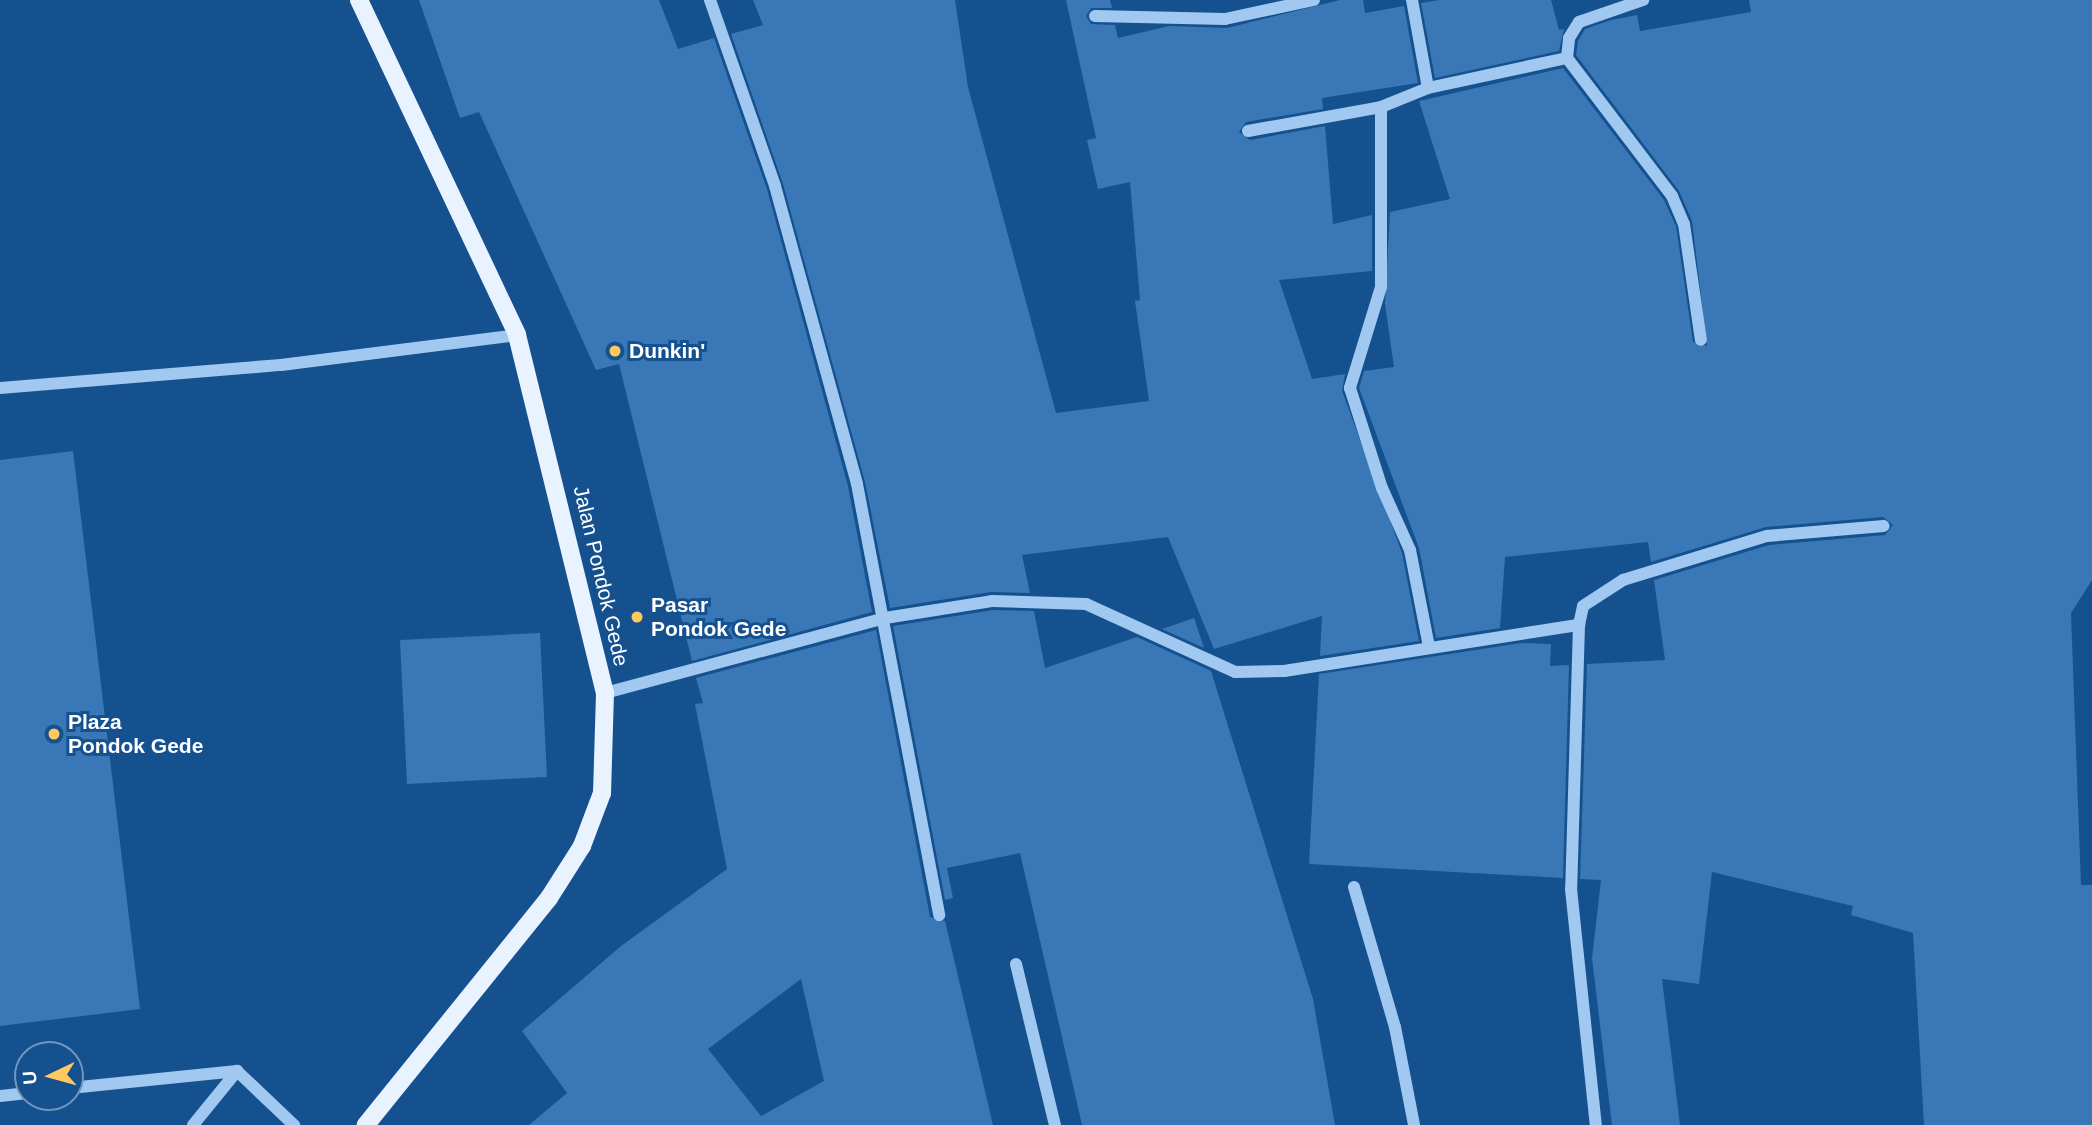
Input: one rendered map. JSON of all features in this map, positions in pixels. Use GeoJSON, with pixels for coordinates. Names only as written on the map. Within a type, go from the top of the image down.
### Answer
{"type":"FeatureCollection","features":[{"type":"Feature","properties":{"kind":"main road","name":"Jalan Pondok Gede"},"geometry":{"type":"LineString","coordinates":[[359,0],[517,335],[605,694],[601,793],[582,846],[549,898],[366,1125]]}},
{"type":"Feature","properties":{"kind":"street"},"geometry":{"type":"LineString","coordinates":[[710,0],[775,186],[857,484],[885,618],[939,915]]}},
{"type":"Feature","properties":{"kind":"street"},"geometry":{"type":"LineString","coordinates":[[1095,16],[1225,19],[1314,0]]}},
{"type":"Feature","properties":{"kind":"street"},"geometry":{"type":"LineString","coordinates":[[1412,0],[1428,88]]}},
{"type":"Feature","properties":{"kind":"street"},"geometry":{"type":"LineString","coordinates":[[1643,0],[1579,22],[1569,38],[1567,58],[1672,197],[1684,223],[1701,340]]}},
{"type":"Feature","properties":{"kind":"street"},"geometry":{"type":"LineString","coordinates":[[1248,131],[1381,107],[1428,88],[1567,58]]}},
{"type":"Feature","properties":{"kind":"street"},"geometry":{"type":"LineString","coordinates":[[1381,107],[1381,287],[1350,388],[1382,488],[1410,550],[1429,647]]}},
{"type":"Feature","properties":{"kind":"street"},"geometry":{"type":"LineString","coordinates":[[0,388],[231,370],[517,335]]}},
{"type":"Feature","properties":{"kind":"street"},"geometry":{"type":"LineString","coordinates":[[1596,1125],[1571,889],[1579,625],[1583,606],[1623,580],[1767,536],[1884,526]]}},
{"type":"Feature","properties":{"kind":"street"},"geometry":{"type":"LineString","coordinates":[[605,694],[885,618],[992,601],[1068,600],[1235,672],[1579,625]]}},
{"type":"Feature","properties":{"kind":"street"},"geometry":{"type":"LineString","coordinates":[[1354,887],[1395,1027],[1414,1125]]}},
{"type":"Feature","properties":{"kind":"street"},"geometry":{"type":"LineString","coordinates":[[1016,964],[1055,1125]]}},
{"type":"Feature","properties":{"kind":"street"},"geometry":{"type":"LineString","coordinates":[[84,1087],[237,1071],[294,1125]]}},
{"type":"Feature","properties":{"kind":"street"},"geometry":{"type":"LineString","coordinates":[[193,1125],[237,1071]]}},
{"type":"Feature","properties":{"kind":"building"},"geometry":{"type":"Polygon","coordinates":[[[419,0],[659,0],[678,49],[714,38],[767,189],[848,486],[872,612],[692,661],[619,364],[596,370],[479,112],[460,118],[419,0]]]}},
{"type":"Feature","properties":{"kind":"building"},"geometry":{"type":"Polygon","coordinates":[[[753,0],[955,0],[968,87],[1056,413],[1149,401],[1135,301],[1140,300],[1130,182],[1098,189],[1087,140],[1096,138],[1066,0],[1110,0],[1112,8],[1091,8],[1086,16],[1091,24],[1115,25],[1118,38],[1169,26],[1227,28],[1340,0],[1363,0],[1365,13],[1404,6],[1418,83],[1322,98],[1323,109],[1246,122],[1239,132],[1250,140],[1325,126],[1333,224],[1372,215],[1372,271],[1279,280],[1312,379],[1345,374],[1342,391],[1402,553],[1419,641],[1320,656],[1322,616],[1214,649],[1168,537],[1022,555],[1030,593],[991,592],[890,608],[865,482],[783,184],[731,34],[763,25],[753,0]]]}},
{"type":"Feature","properties":{"kind":"building"},"geometry":{"type":"Polygon","coordinates":[[[1439,0],[1551,0],[1559,30],[1564,29],[1559,51],[1435,78],[1421,3],[1439,0]]]}},
{"type":"Feature","properties":{"kind":"building"},"geometry":{"type":"Polygon","coordinates":[[[1749,0],[2092,0],[2092,580],[2071,613],[2081,885],[2092,885],[2092,1125],[1924,1125],[1913,933],[1851,915],[1853,906],[1712,872],[1699,984],[1662,979],[1680,1125],[1612,1125],[1592,958],[1601,880],[1580,879],[1587,664],[1665,660],[1654,580],[1769,545],[1885,535],[1893,525],[1883,517],[1766,527],[1651,562],[1648,542],[1505,557],[1500,628],[1436,638],[1419,548],[1359,388],[1364,371],[1394,367],[1385,304],[1390,212],[1450,199],[1419,101],[1563,68],[1664,200],[1676,226],[1693,342],[1707,346],[1692,221],[1679,191],[1576,55],[1578,41],[1585,29],[1611,20],[1637,15],[1640,31],[1751,12],[1749,0]]]}},
{"type":"Feature","properties":{"kind":"building","name":"Plaza Pondok Gede"},"geometry":{"type":"Polygon","coordinates":[[[73,451],[140,1009],[0,1026],[0,460],[73,451]]]}},
{"type":"Feature","properties":{"kind":"building"},"geometry":{"type":"Polygon","coordinates":[[[993,610],[1034,611],[1045,668],[1137,637],[1211,671],[1313,999],[1335,1125],[1082,1125],[1020,853],[947,868],[953,898],[945,900],[893,626],[993,610]]]}},
{"type":"Feature","properties":{"kind":"building"},"geometry":{"type":"Polygon","coordinates":[[[1194,618],[1204,648],[1162,629],[1194,618]]]}},
{"type":"Feature","properties":{"kind":"building"},"geometry":{"type":"Polygon","coordinates":[[[876,630],[930,917],[945,921],[993,1125],[529,1125],[567,1093],[522,1031],[621,946],[727,869],[695,704],[703,703],[696,678],[876,630]],[[801,979],[708,1049],[761,1116],[824,1081],[801,979]]]}},
{"type":"Feature","properties":{"kind":"building"},"geometry":{"type":"Polygon","coordinates":[[[540,633],[547,777],[407,784],[400,640],[540,633]]]}},
{"type":"Feature","properties":{"kind":"building"},"geometry":{"type":"Polygon","coordinates":[[[1521,643],[1551,644],[1550,666],[1569,665],[1563,878],[1309,864],[1319,674],[1521,643]]]}},
{"type":"Feature","properties":{"kind":"place","name":"Dunkin'"},"geometry":{"type":"Point","coordinates":[615,351]}},
{"type":"Feature","properties":{"kind":"place","name":"Pasar Pondok Gede"},"geometry":{"type":"Point","coordinates":[637,617]}},
{"type":"Feature","properties":{"kind":"place","name":"Plaza Pondok Gede"},"geometry":{"type":"Point","coordinates":[54,734]}}]}
